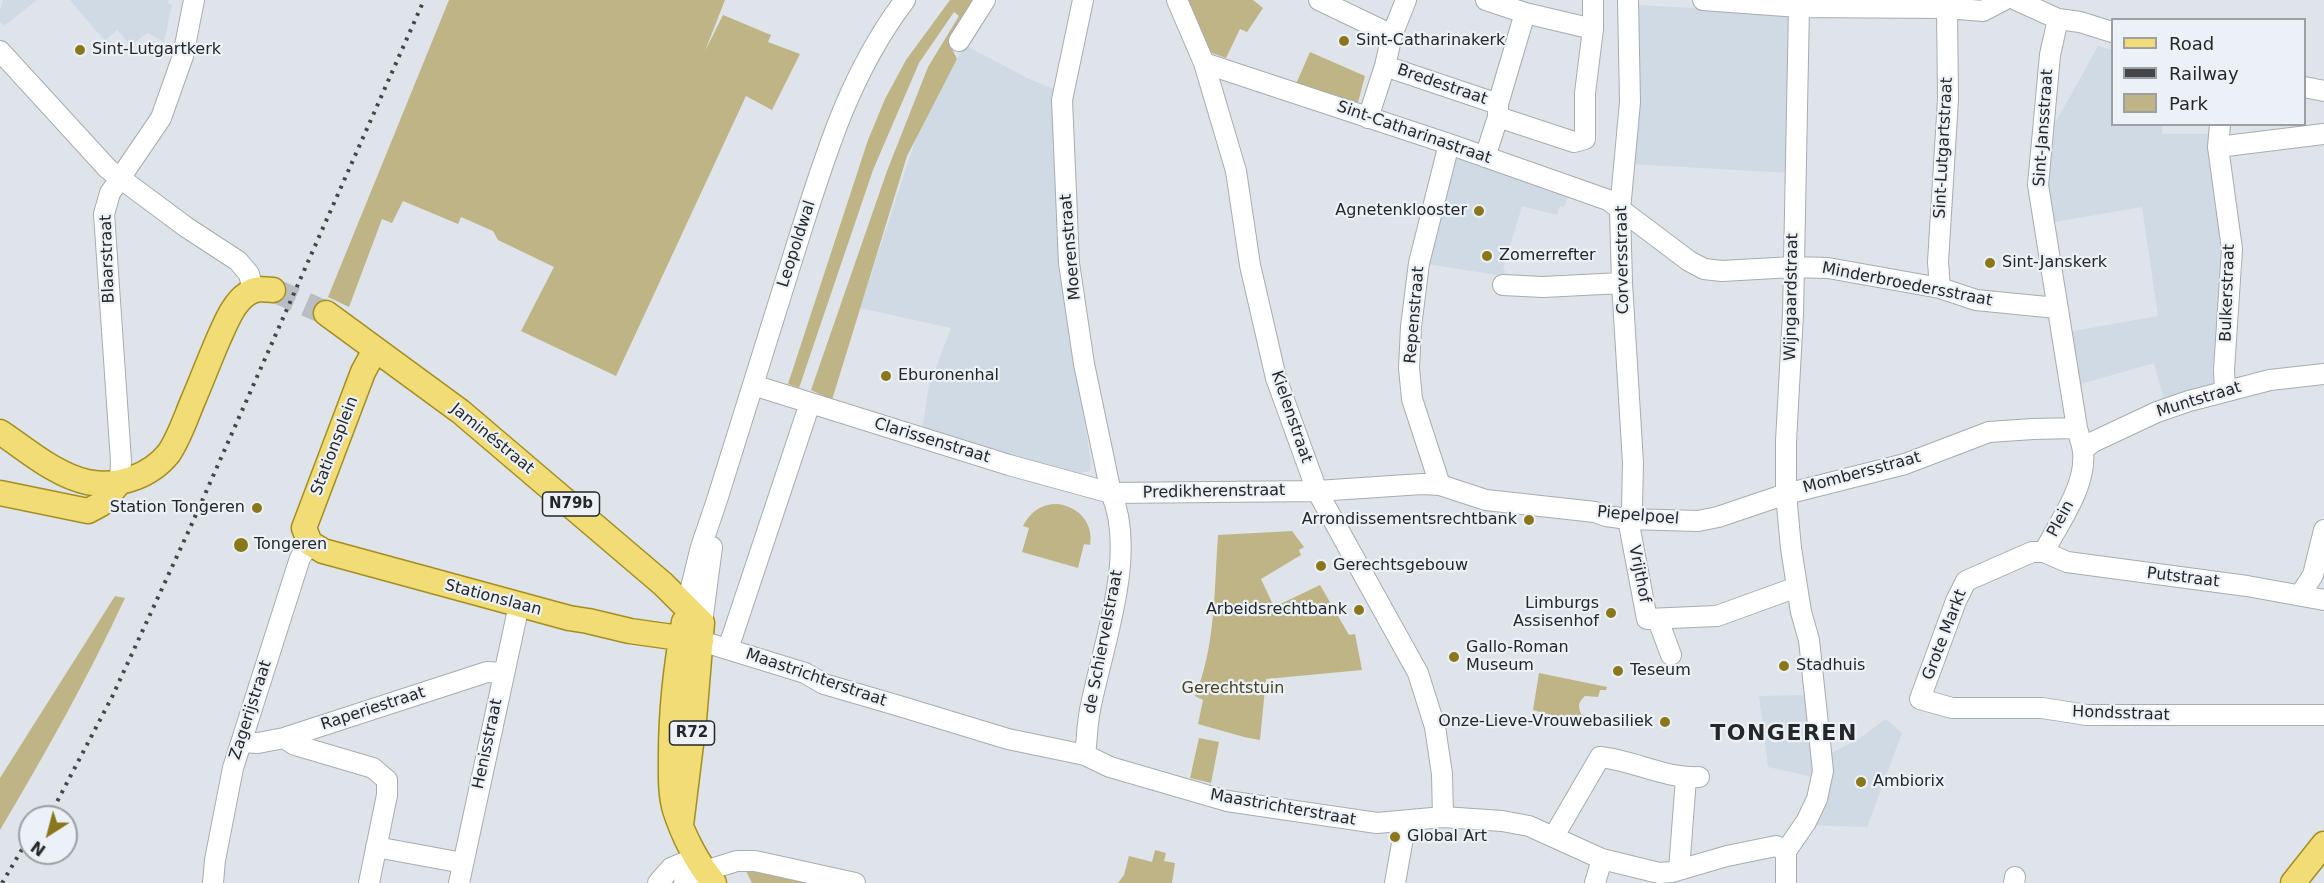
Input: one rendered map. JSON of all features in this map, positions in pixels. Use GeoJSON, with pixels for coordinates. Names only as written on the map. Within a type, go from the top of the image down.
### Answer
{"type":"FeatureCollection","features":[{"type":"Feature","properties":{"kind":"main road"},"geometry":{"type":"LineString","coordinates":[[0,432],[69,475],[93,483],[120,482],[144,474],[170,452],[224,327],[242,297],[263,290]]}},
{"type":"Feature","properties":{"kind":"main road","name":"Jaminéstraat"},"geometry":{"type":"LineString","coordinates":[[326,313],[461,412],[663,584],[692,627]]}},
{"type":"Feature","properties":{"kind":"main road","name":"Stationsplein"},"geometry":{"type":"LineString","coordinates":[[310,543],[304,528],[363,372],[375,350]]}},
{"type":"Feature","properties":{"kind":"main road"},"geometry":{"type":"LineString","coordinates":[[0,493],[88,511],[101,504],[120,482]]}},
{"type":"Feature","properties":{"kind":"main road","name":"Stationslaan"},"geometry":{"type":"LineString","coordinates":[[310,543],[323,551],[519,605],[630,631],[692,627]]}},
{"type":"Feature","properties":{"kind":"main road","name":"R72"},"geometry":{"type":"LineString","coordinates":[[692,627],[672,702],[671,787],[675,810],[681,825],[708,875]]}},
{"type":"Feature","properties":{"kind":"main road","name":"R72"},"geometry":{"type":"LineString","coordinates":[[681,825],[694,720],[692,627]]}},
{"type":"Feature","properties":{"kind":"main road"},"geometry":{"type":"LineString","coordinates":[[630,631],[647,640],[664,657],[669,672],[672,702]]}},
{"type":"Feature","properties":{"kind":"main road"},"geometry":{"type":"LineString","coordinates":[[2294,883],[2324,841]]}},
{"type":"Feature","properties":{"kind":"street","name":"Blaarstraat"},"geometry":{"type":"LineString","coordinates":[[120,482],[121,461],[104,214],[110,193],[161,118],[183,56],[194,0]]}},
{"type":"Feature","properties":{"kind":"street","name":"Leopoldwal"},"geometry":{"type":"LineString","coordinates":[[692,627],[695,569],[708,521],[717,500],[837,121],[874,43],[905,0]]}},
{"type":"Feature","properties":{"kind":"street"},"geometry":{"type":"LineString","coordinates":[[959,41],[985,0]]}},
{"type":"Feature","properties":{"kind":"street","name":"Moerenstraat"},"geometry":{"type":"LineString","coordinates":[[1083,0],[1062,100],[1069,263],[1084,364],[1112,493]]}},
{"type":"Feature","properties":{"kind":"street","name":"Kielenstraat"},"geometry":{"type":"LineString","coordinates":[[1178,0],[1204,63],[1236,171],[1250,265],[1276,378],[1317,491],[1418,673],[1435,727],[1442,774],[1443,817]]}},
{"type":"Feature","properties":{"kind":"street"},"geometry":{"type":"LineString","coordinates":[[1319,0],[1392,35]]}},
{"type":"Feature","properties":{"kind":"street"},"geometry":{"type":"LineString","coordinates":[[1368,118],[1385,66],[1392,35],[1406,0]]}},
{"type":"Feature","properties":{"kind":"street"},"geometry":{"type":"LineString","coordinates":[[1486,0],[1525,13],[1593,29],[1593,0]]}},
{"type":"Feature","properties":{"kind":"street","name":"Corversstraat"},"geometry":{"type":"LineString","coordinates":[[1628,0],[1630,102],[1620,210],[1633,463],[1632,508],[1628,519]]}},
{"type":"Feature","properties":{"kind":"street"},"geometry":{"type":"LineString","coordinates":[[1703,0],[1799,7],[1947,8],[1983,11],[2004,0]]}},
{"type":"Feature","properties":{"kind":"street"},"geometry":{"type":"LineString","coordinates":[[2016,0],[2024,6],[2058,19],[2080,22],[2111,32]]}},
{"type":"Feature","properties":{"kind":"street","name":"Wijngaardstraat"},"geometry":{"type":"LineString","coordinates":[[1786,851],[1806,822],[1817,799],[1823,771],[1809,640],[1791,548],[1786,494],[1786,441],[1793,314],[1799,7]]}},
{"type":"Feature","properties":{"kind":"street","name":"Sint-Lutgartstraat"},"geometry":{"type":"LineString","coordinates":[[1940,288],[1938,262],[1948,99],[1947,8]]}},
{"type":"Feature","properties":{"kind":"street"},"geometry":{"type":"LineString","coordinates":[[1485,157],[1525,13]]}},
{"type":"Feature","properties":{"kind":"street","name":"Sint-Jansstraat"},"geometry":{"type":"LineString","coordinates":[[2058,19],[2050,55],[2038,185],[2077,428],[2083,450]]}},
{"type":"Feature","properties":{"kind":"street","name":"Bredestraat"},"geometry":{"type":"LineString","coordinates":[[1385,66],[1574,142],[1584,139],[1585,93],[1593,29]]}},
{"type":"Feature","properties":{"kind":"street"},"geometry":{"type":"LineString","coordinates":[[0,51],[108,169],[186,227],[238,261],[263,290]]}},
{"type":"Feature","properties":{"kind":"street","name":"Sint-Catharinastraat"},"geometry":{"type":"LineString","coordinates":[[1204,63],[1449,144],[1608,200],[1689,261],[1704,269],[1722,272],[1793,267]]}},
{"type":"Feature","properties":{"kind":"street"},"geometry":{"type":"LineString","coordinates":[[2306,87],[2324,91]]}},
{"type":"Feature","properties":{"kind":"street","name":"Bulkerstraat"},"geometry":{"type":"LineString","coordinates":[[2220,126],[2218,147],[2232,249],[2224,370],[2225,390]]}},
{"type":"Feature","properties":{"kind":"street"},"geometry":{"type":"LineString","coordinates":[[2218,147],[2324,134]]}},
{"type":"Feature","properties":{"kind":"street","name":"Repenstraat"},"geometry":{"type":"LineString","coordinates":[[1440,485],[1412,399],[1409,368],[1411,327],[1419,262],[1449,144]]}},
{"type":"Feature","properties":{"kind":"street","name":"Minderbroedersstraat"},"geometry":{"type":"LineString","coordinates":[[1793,267],[1828,268],[1940,288],[1976,300],[2057,308]]}},
{"type":"Feature","properties":{"kind":"street"},"geometry":{"type":"LineString","coordinates":[[1503,285],[1543,287],[1622,283]]}},
{"type":"Feature","properties":{"kind":"street","name":"Muntstraat"},"geometry":{"type":"LineString","coordinates":[[2083,450],[2093,442],[2157,412],[2225,390],[2270,380],[2324,374]]}},
{"type":"Feature","properties":{"kind":"street","name":"Clarissenstraat"},"geometry":{"type":"LineString","coordinates":[[753,385],[1009,465],[1112,493]]}},
{"type":"Feature","properties":{"kind":"street"},"geometry":{"type":"LineString","coordinates":[[728,649],[810,403]]}},
{"type":"Feature","properties":{"kind":"street","name":"Mombersstraat"},"geometry":{"type":"LineString","coordinates":[[1786,494],[1905,465],[1989,432],[2077,428]]}},
{"type":"Feature","properties":{"kind":"street","name":"Plein"},"geometry":{"type":"LineString","coordinates":[[1976,577],[2032,552],[2044,552],[2074,494],[2083,463],[2083,450]]}},
{"type":"Feature","properties":{"kind":"street","name":"Predikherenstraat"},"geometry":{"type":"LineString","coordinates":[[1112,493],[1317,491],[1422,484],[1440,485]]}},
{"type":"Feature","properties":{"kind":"street","name":"Piepelpoel"},"geometry":{"type":"LineString","coordinates":[[1440,485],[1486,500],[1595,512],[1628,519],[1698,521],[1718,517],[1786,494]]}},
{"type":"Feature","properties":{"kind":"street","name":"de Schiervelstraat"},"geometry":{"type":"LineString","coordinates":[[1085,755],[1090,711],[1116,595],[1120,554],[1119,510],[1112,493]]}},
{"type":"Feature","properties":{"kind":"street","name":"Leopoldwal"},"geometry":{"type":"LineString","coordinates":[[692,627],[716,526],[717,500]]}},
{"type":"Feature","properties":{"kind":"street","name":"Vrijthof"},"geometry":{"type":"LineString","coordinates":[[1628,519],[1647,620],[1658,620]]}},
{"type":"Feature","properties":{"kind":"street"},"geometry":{"type":"LineString","coordinates":[[2300,595],[2313,575],[2324,531]]}},
{"type":"Feature","properties":{"kind":"street","name":"Zagerijstraat"},"geometry":{"type":"LineString","coordinates":[[213,883],[215,860],[229,789],[242,742],[300,558],[310,543]]}},
{"type":"Feature","properties":{"kind":"street","name":"Putstraat"},"geometry":{"type":"LineString","coordinates":[[2044,552],[2067,562],[2324,600]]}},
{"type":"Feature","properties":{"kind":"street"},"geometry":{"type":"LineString","coordinates":[[663,584],[676,584],[695,569]]}},
{"type":"Feature","properties":{"kind":"street","name":"Grote Markt"},"geometry":{"type":"LineString","coordinates":[[1920,699],[1961,591],[1966,581],[1976,577]]}},
{"type":"Feature","properties":{"kind":"street"},"geometry":{"type":"LineString","coordinates":[[1671,655],[1658,620],[1717,616],[1797,586]]}},
{"type":"Feature","properties":{"kind":"street","name":"Henisstraat"},"geometry":{"type":"LineString","coordinates":[[459,883],[519,605]]}},
{"type":"Feature","properties":{"kind":"street","name":"Maastrichterstraat"},"geometry":{"type":"LineString","coordinates":[[692,627],[728,649],[805,673],[824,684],[996,736],[1085,755],[1110,767],[1227,801],[1377,823],[1443,817],[1502,821],[1529,826],[1602,859],[1659,873],[1776,846],[1786,851]]}},
{"type":"Feature","properties":{"kind":"street","name":"Raperiestraat"},"geometry":{"type":"LineString","coordinates":[[242,742],[258,743],[284,738],[487,672],[503,673]]}},
{"type":"Feature","properties":{"kind":"street","name":"Hondsstraat"},"geometry":{"type":"LineString","coordinates":[[1920,699],[1952,708],[2042,708],[2087,716],[2324,715]]}},
{"type":"Feature","properties":{"kind":"street"},"geometry":{"type":"LineString","coordinates":[[284,738],[295,745],[373,768],[387,780],[387,795],[369,883]]}},
{"type":"Feature","properties":{"kind":"street"},"geometry":{"type":"LineString","coordinates":[[1554,836],[1600,757],[1613,758],[1693,778],[1679,870]]}},
{"type":"Feature","properties":{"kind":"street"},"geometry":{"type":"LineString","coordinates":[[1395,883],[1406,821]]}},
{"type":"Feature","properties":{"kind":"street"},"geometry":{"type":"LineString","coordinates":[[376,847],[463,864]]}},
{"type":"Feature","properties":{"kind":"street"},"geometry":{"type":"LineString","coordinates":[[1786,851],[1786,883]]}},
{"type":"Feature","properties":{"kind":"street"},"geometry":{"type":"LineString","coordinates":[[1595,883],[1602,859]]}},
{"type":"Feature","properties":{"kind":"street"},"geometry":{"type":"LineString","coordinates":[[684,883],[708,875],[711,869],[737,861],[755,861],[855,883]]}},
{"type":"Feature","properties":{"kind":"street"},"geometry":{"type":"LineString","coordinates":[[658,883],[671,868],[683,863],[708,875]]}},
{"type":"Feature","properties":{"kind":"shaded area"},"geometry":{"type":"Polygon","coordinates":[[[3,0],[37,0],[4,26],[0,22],[3,0]]]}},
{"type":"Feature","properties":{"kind":"shaded area"},"geometry":{"type":"Polygon","coordinates":[[[70,0],[168,0],[168,3],[172,5],[164,42],[148,33],[130,45],[117,30],[105,41],[70,0]]]}},
{"type":"Feature","properties":{"kind":"shaded area"},"geometry":{"type":"Polygon","coordinates":[[[1634,5],[1796,13],[1791,173],[1631,164],[1634,5]]]}},
{"type":"Feature","properties":{"kind":"shaded area"},"geometry":{"type":"Polygon","coordinates":[[[965,45],[1027,78],[1056,90],[1064,295],[1091,462],[1090,471],[1080,473],[922,430],[929,386],[951,328],[860,308],[921,123],[965,45]]]}},
{"type":"Feature","properties":{"kind":"shaded area"},"geometry":{"type":"Polygon","coordinates":[[[2098,46],[2111,50],[2111,126],[2162,126],[2162,134],[2214,134],[2226,251],[2221,385],[2165,403],[2154,363],[2077,385],[2068,332],[2158,316],[2142,207],[2049,223],[2044,172],[2048,136],[2098,46]]]}},
{"type":"Feature","properties":{"kind":"shaded area","name":"Agnetenklooster"},"geometry":{"type":"Polygon","coordinates":[[[1454,155],[1569,193],[1564,207],[1560,206],[1557,215],[1522,206],[1503,269],[1505,270],[1504,276],[1427,264],[1454,155]]]}},
{"type":"Feature","properties":{"kind":"shaded area"},"geometry":{"type":"Polygon","coordinates":[[[1807,695],[1819,759],[1857,740],[1886,719],[1902,733],[1867,827],[1811,825],[1817,778],[1768,767],[1759,696],[1807,695]]]}},
{"type":"Feature","properties":{"kind":"green space"},"geometry":{"type":"Polygon","coordinates":[[[449,0],[725,0],[705,51],[723,15],[771,35],[768,42],[800,54],[772,110],[746,96],[616,376],[521,331],[554,267],[498,240],[493,231],[461,217],[458,224],[403,201],[392,223],[382,219],[349,307],[328,297],[449,0]]]}},
{"type":"Feature","properties":{"kind":"green space"},"geometry":{"type":"Polygon","coordinates":[[[950,0],[978,0],[950,45],[957,59],[907,156],[832,400],[811,390],[887,171],[928,67],[959,16],[954,12],[919,63],[873,170],[799,388],[788,384],[868,140],[885,99],[906,60],[950,0]]]}},
{"type":"Feature","properties":{"kind":"green space"},"geometry":{"type":"Polygon","coordinates":[[[1185,0],[1253,0],[1263,8],[1247,32],[1240,29],[1226,58],[1207,49],[1185,0]]]}},
{"type":"Feature","properties":{"kind":"green space"},"geometry":{"type":"Polygon","coordinates":[[[1310,52],[1365,76],[1357,106],[1296,84],[1310,52]]]}},
{"type":"Feature","properties":{"kind":"green space"},"geometry":{"type":"Polygon","coordinates":[[[1057,504],[1072,508],[1087,523],[1091,537],[1090,545],[1084,544],[1078,568],[1022,552],[1029,528],[1023,526],[1026,521],[1041,507],[1057,504]]]}},
{"type":"Feature","properties":{"kind":"green space","name":"Gerechtstuin"},"geometry":{"type":"Polygon","coordinates":[[[1292,531],[1304,547],[1299,550],[1301,555],[1261,579],[1274,607],[1320,585],[1349,635],[1355,634],[1362,670],[1266,679],[1260,740],[1198,724],[1203,700],[1195,696],[1202,677],[1210,637],[1218,535],[1292,531]]]}},
{"type":"Feature","properties":{"kind":"green space"},"geometry":{"type":"Polygon","coordinates":[[[115,596],[125,598],[111,628],[66,716],[0,830],[0,778],[115,596]]]}},
{"type":"Feature","properties":{"kind":"green space"},"geometry":{"type":"Polygon","coordinates":[[[1539,673],[1607,687],[1606,690],[1600,690],[1598,697],[1585,696],[1579,704],[1581,714],[1600,721],[1598,728],[1533,710],[1539,673]]]}},
{"type":"Feature","properties":{"kind":"green space"},"geometry":{"type":"Polygon","coordinates":[[[1199,738],[1219,742],[1211,783],[1190,778],[1199,738]]]}},
{"type":"Feature","properties":{"kind":"green space"},"geometry":{"type":"Polygon","coordinates":[[[1155,850],[1166,853],[1164,861],[1175,863],[1172,883],[1118,883],[1124,875],[1129,856],[1152,862],[1155,850]]]}},
{"type":"Feature","properties":{"kind":"green space"},"geometry":{"type":"Polygon","coordinates":[[[744,867],[819,883],[752,883],[744,867]]]}},
{"type":"Feature","properties":{"kind":"tunnel"},"geometry":{"type":"LineString","coordinates":[[273,290],[326,313]]}},
{"type":"Feature","properties":{"kind":"railway"},"geometry":{"type":"LineString","coordinates":[[55,805],[112,697],[190,528],[424,0]]}},
{"type":"Feature","properties":{"kind":"railway"},"geometry":{"type":"LineString","coordinates":[[2,883],[18,856]]}},
{"type":"Feature","properties":{"kind":"place","name":"Sint-Catharinakerk"},"geometry":{"type":"Point","coordinates":[1344,41]}},
{"type":"Feature","properties":{"kind":"place","name":"Sint-Lutgartkerk"},"geometry":{"type":"Point","coordinates":[80,50]}},
{"type":"Feature","properties":{"kind":"place","name":"Agnetenklooster"},"geometry":{"type":"Point","coordinates":[1479,211]}},
{"type":"Feature","properties":{"kind":"place","name":"Zomerrefter"},"geometry":{"type":"Point","coordinates":[1487,256]}},
{"type":"Feature","properties":{"kind":"place","name":"Sint-Janskerk"},"geometry":{"type":"Point","coordinates":[1990,263]}},
{"type":"Feature","properties":{"kind":"place","name":"Eburonenhal"},"geometry":{"type":"Point","coordinates":[886,376]}},
{"type":"Feature","properties":{"kind":"place","name":"Station Tongeren"},"geometry":{"type":"Point","coordinates":[257,508]}},
{"type":"Feature","properties":{"kind":"place","name":"Arrondissementsrechtbank"},"geometry":{"type":"Point","coordinates":[1529,520]}},
{"type":"Feature","properties":{"kind":"place","name":"Tongeren"},"geometry":{"type":"Point","coordinates":[241,545]}},
{"type":"Feature","properties":{"kind":"place","name":"Gerechtsgebouw"},"geometry":{"type":"Point","coordinates":[1321,566]}},
{"type":"Feature","properties":{"kind":"place","name":"Arbeidsrechtbank"},"geometry":{"type":"Point","coordinates":[1359,610]}},
{"type":"Feature","properties":{"kind":"place","name":"Limburgs Assisenhof"},"geometry":{"type":"Point","coordinates":[1611,613]}},
{"type":"Feature","properties":{"kind":"place","name":"Gallo-Roman Museum"},"geometry":{"type":"Point","coordinates":[1454,657]}},
{"type":"Feature","properties":{"kind":"place","name":"Stadhuis"},"geometry":{"type":"Point","coordinates":[1784,666]}},
{"type":"Feature","properties":{"kind":"place","name":"Teseum"},"geometry":{"type":"Point","coordinates":[1618,671]}},
{"type":"Feature","properties":{"kind":"place","name":"Onze-Lieve-Vrouwebasiliek"},"geometry":{"type":"Point","coordinates":[1665,722]}},
{"type":"Feature","properties":{"kind":"place","name":"Ambiorix"},"geometry":{"type":"Point","coordinates":[1861,782]}},
{"type":"Feature","properties":{"kind":"place","name":"Global Art"},"geometry":{"type":"Point","coordinates":[1395,837]}},
{"type":"Feature","properties":{"kind":"district","name":"TONGEREN"},"geometry":{"type":"Point","coordinates":[1784,734]}}]}
